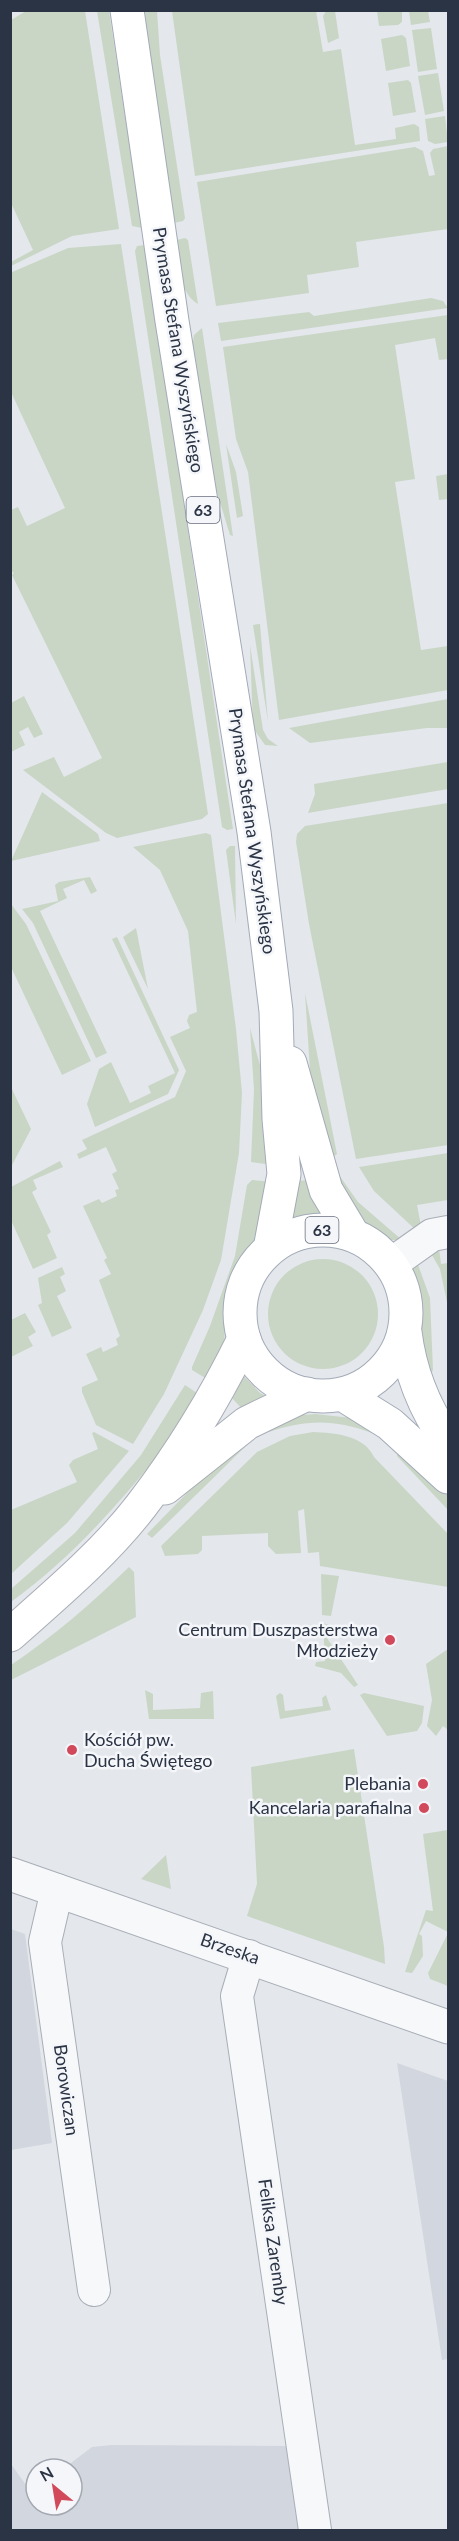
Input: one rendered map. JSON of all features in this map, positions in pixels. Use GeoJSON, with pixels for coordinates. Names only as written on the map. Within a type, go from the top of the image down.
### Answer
{"type":"FeatureCollection","features":[{"type":"Feature","properties":{"kind":"main road","name":"Prymasa Stefana Wyszyńskiego"},"geometry":{"type":"LineString","coordinates":[[127,10],[176,345],[254,832],[276,1011],[279,1119],[284,1174],[270,1249]]}},
{"type":"Feature","properties":{"kind":"main road","name":"Prymasa Stefana Wyszyńskiego"},"geometry":{"type":"LineString","coordinates":[[276,1011],[326,1190],[353,1235]]}},
{"type":"Feature","properties":{"kind":"main road","name":"63"},"geometry":{"type":"LineString","coordinates":[[405,1332],[396,1353],[382,1372],[364,1386],[342,1394],[307,1394],[286,1387],[268,1375],[254,1358],[244,1339],[240,1314],[243,1290],[254,1267],[270,1249],[288,1237],[310,1230],[332,1230],[353,1235],[374,1246],[391,1263],[402,1284],[409,1365],[420,1394],[448,1442]]}},
{"type":"Feature","properties":{"kind":"main road"},"geometry":{"type":"LineString","coordinates":[[140,1507],[216,1396],[244,1339]]}},
{"type":"Feature","properties":{"kind":"main road"},"geometry":{"type":"LineString","coordinates":[[10,1635],[76,1575],[140,1507],[247,1423],[307,1394]]}},
{"type":"Feature","properties":{"kind":"main road"},"geometry":{"type":"LineString","coordinates":[[342,1394],[390,1424],[448,1477]]}},
{"type":"Feature","properties":{"kind":"street"},"geometry":{"type":"LineString","coordinates":[[391,1263],[432,1235],[448,1233]]}},
{"type":"Feature","properties":{"kind":"street","name":"Brzeska"},"geometry":{"type":"LineString","coordinates":[[10,1874],[448,2027]]}},
{"type":"Feature","properties":{"kind":"street","name":"Borowiczan"},"geometry":{"type":"LineString","coordinates":[[57,1890],[45,1942],[94,2290]]}},
{"type":"Feature","properties":{"kind":"street","name":"Feliksa Zaremby"},"geometry":{"type":"LineString","coordinates":[[249,1956],[237,1996],[315,2530]]}},
{"type":"Feature","properties":{"kind":"shaded area"},"geometry":{"type":"Polygon","coordinates":[[[11,1929],[25,1934],[52,2143],[11,2150],[11,1929]]]}},
{"type":"Feature","properties":{"kind":"shaded area"},"geometry":{"type":"Polygon","coordinates":[[[397,2063],[448,2081],[448,2359],[442,2360],[397,2063]]]}},
{"type":"Feature","properties":{"kind":"shaded area"},"geometry":{"type":"Polygon","coordinates":[[[112,2445],[286,2446],[299,2530],[11,2530],[11,2464],[24,2482],[24,2517],[84,2517],[84,2457],[79,2457],[92,2447],[112,2445]]]}},
{"type":"Feature","properties":{"kind":"green space"},"geometry":{"type":"Polygon","coordinates":[[[26,11],[85,11],[119,229],[72,236],[11,266],[11,262],[33,250],[11,203],[11,20],[26,11]]]}},
{"type":"Feature","properties":{"kind":"green space"},"geometry":{"type":"Polygon","coordinates":[[[97,11],[109,11],[142,228],[132,226],[97,11]]]}},
{"type":"Feature","properties":{"kind":"green space"},"geometry":{"type":"Polygon","coordinates":[[[145,11],[157,11],[160,55],[185,218],[183,221],[174,223],[149,61],[145,11]]]}},
{"type":"Feature","properties":{"kind":"green space"},"geometry":{"type":"Polygon","coordinates":[[[172,11],[316,11],[323,52],[341,49],[355,145],[396,139],[395,128],[414,124],[419,127],[420,141],[195,176],[172,11]]]}},
{"type":"Feature","properties":{"kind":"green space"},"geometry":{"type":"Polygon","coordinates":[[[326,11],[335,11],[339,38],[328,43],[323,16],[326,11]]]}},
{"type":"Feature","properties":{"kind":"green space"},"geometry":{"type":"Polygon","coordinates":[[[377,11],[402,11],[402,22],[398,25],[379,26],[377,11]]]}},
{"type":"Feature","properties":{"kind":"green space"},"geometry":{"type":"Polygon","coordinates":[[[409,11],[428,11],[430,22],[411,25],[409,11]]]}},
{"type":"Feature","properties":{"kind":"green space"},"geometry":{"type":"Polygon","coordinates":[[[431,28],[437,69],[418,72],[412,30],[431,28]]]}},
{"type":"Feature","properties":{"kind":"green space"},"geometry":{"type":"Polygon","coordinates":[[[402,35],[406,38],[410,66],[386,71],[381,39],[402,35]]]}},
{"type":"Feature","properties":{"kind":"green space"},"geometry":{"type":"Polygon","coordinates":[[[438,73],[444,111],[425,115],[418,76],[438,73]]]}},
{"type":"Feature","properties":{"kind":"green space"},"geometry":{"type":"Polygon","coordinates":[[[408,80],[411,83],[416,112],[393,116],[388,83],[408,80]]]}},
{"type":"Feature","properties":{"kind":"green space"},"geometry":{"type":"Polygon","coordinates":[[[445,116],[448,142],[435,144],[428,141],[425,119],[445,116]]]}},
{"type":"Feature","properties":{"kind":"green space"},"geometry":{"type":"Polygon","coordinates":[[[448,146],[448,229],[356,242],[359,267],[307,275],[309,293],[216,306],[197,182],[415,147],[423,151],[429,176],[435,175],[430,153],[433,149],[448,146]]]}},
{"type":"Feature","properties":{"kind":"green space"},"geometry":{"type":"Polygon","coordinates":[[[185,238],[188,240],[198,304],[186,292],[181,275],[177,240],[185,238]]]}},
{"type":"Feature","properties":{"kind":"green space"},"geometry":{"type":"Polygon","coordinates":[[[121,244],[208,814],[202,819],[117,838],[106,833],[23,770],[54,757],[64,777],[102,758],[12,575],[14,573],[11,571],[11,510],[18,507],[27,526],[65,508],[11,392],[10,273],[68,248],[121,244]]]}},
{"type":"Feature","properties":{"kind":"green space"},"geometry":{"type":"Polygon","coordinates":[[[145,245],[233,829],[227,830],[222,827],[135,251],[137,246],[145,245]]]}},
{"type":"Feature","properties":{"kind":"green space"},"geometry":{"type":"Polygon","coordinates":[[[431,298],[443,301],[448,308],[221,341],[218,323],[309,312],[314,316],[431,298]]]}},
{"type":"Feature","properties":{"kind":"green space"},"geometry":{"type":"Polygon","coordinates":[[[448,315],[448,359],[439,360],[435,338],[395,345],[415,479],[395,482],[421,650],[448,646],[448,690],[279,720],[248,472],[236,439],[223,347],[448,315]]]}},
{"type":"Feature","properties":{"kind":"green space"},"geometry":{"type":"Polygon","coordinates":[[[202,328],[233,536],[230,535],[213,479],[192,347],[194,335],[202,328]]]}},
{"type":"Feature","properties":{"kind":"green space"},"geometry":{"type":"Polygon","coordinates":[[[226,444],[236,472],[243,516],[237,518],[226,444]]]}},
{"type":"Feature","properties":{"kind":"green space"},"geometry":{"type":"Polygon","coordinates":[[[448,474],[448,499],[439,500],[436,476],[448,474]]]}},
{"type":"Feature","properties":{"kind":"green space"},"geometry":{"type":"Polygon","coordinates":[[[260,624],[268,722],[253,625],[260,624]]]}},
{"type":"Feature","properties":{"kind":"green space"},"geometry":{"type":"Polygon","coordinates":[[[250,645],[263,730],[268,739],[278,746],[265,745],[253,728],[250,645]]]}},
{"type":"Feature","properties":{"kind":"green space"},"geometry":{"type":"Polygon","coordinates":[[[24,696],[43,734],[34,738],[28,727],[19,732],[25,745],[11,752],[11,703],[24,696]]]}},
{"type":"Feature","properties":{"kind":"green space"},"geometry":{"type":"Polygon","coordinates":[[[448,699],[448,728],[427,728],[310,743],[289,728],[448,699]]]}},
{"type":"Feature","properties":{"kind":"green space"},"geometry":{"type":"Polygon","coordinates":[[[448,762],[448,789],[308,813],[315,794],[314,784],[448,762]]]}},
{"type":"Feature","properties":{"kind":"green space"},"geometry":{"type":"Polygon","coordinates":[[[42,792],[98,834],[100,841],[11,861],[42,792]]]}},
{"type":"Feature","properties":{"kind":"green space"},"geometry":{"type":"Polygon","coordinates":[[[448,803],[448,1145],[356,1159],[309,924],[296,842],[297,834],[305,826],[448,803]]]}},
{"type":"Feature","properties":{"kind":"green space"},"geometry":{"type":"Polygon","coordinates":[[[206,833],[211,835],[236,1029],[242,1093],[239,1153],[221,1260],[203,1310],[164,1394],[133,1444],[96,1425],[82,1392],[82,1387],[98,1380],[86,1354],[101,1347],[103,1352],[118,1345],[116,1339],[120,1336],[99,1280],[111,1274],[104,1260],[107,1258],[83,1206],[99,1199],[102,1203],[117,1196],[115,1190],[119,1189],[112,1174],[117,1171],[106,1147],[79,1159],[77,1154],[87,1149],[82,1140],[175,1097],[186,1071],[170,1037],[190,1028],[187,1021],[189,1015],[197,1012],[188,931],[160,870],[133,847],[206,833]]]}},
{"type":"Feature","properties":{"kind":"green space"},"geometry":{"type":"Polygon","coordinates":[[[230,846],[235,846],[236,924],[226,850],[230,846]]]}},
{"type":"Feature","properties":{"kind":"green space"},"geometry":{"type":"Polygon","coordinates":[[[90,877],[97,891],[91,894],[84,880],[63,889],[67,898],[40,911],[107,1053],[96,1058],[33,923],[22,909],[58,901],[55,885],[59,882],[90,877]]]}},
{"type":"Feature","properties":{"kind":"green space"},"geometry":{"type":"Polygon","coordinates":[[[11,904],[26,924],[91,1061],[62,1075],[11,967],[11,904]]]}},
{"type":"Feature","properties":{"kind":"green space"},"geometry":{"type":"Polygon","coordinates":[[[136,928],[148,989],[123,937],[136,928]]]}},
{"type":"Feature","properties":{"kind":"green space"},"geometry":{"type":"Polygon","coordinates":[[[117,937],[179,1070],[168,1094],[95,1127],[87,1104],[99,1069],[111,1062],[130,1103],[151,1093],[148,1086],[175,1073],[112,939],[117,937]]]}},
{"type":"Feature","properties":{"kind":"green space"},"geometry":{"type":"Polygon","coordinates":[[[305,993],[337,1154],[329,1160],[310,1070],[305,993]]]}},
{"type":"Feature","properties":{"kind":"green space"},"geometry":{"type":"Polygon","coordinates":[[[250,1028],[266,1088],[274,1165],[251,1162],[254,1090],[250,1028]]]}},
{"type":"Feature","properties":{"kind":"green space"},"geometry":{"type":"Polygon","coordinates":[[[10,1085],[31,1129],[11,1167],[10,1167],[10,1085]]]}},
{"type":"Feature","properties":{"kind":"green space"},"geometry":{"type":"Polygon","coordinates":[[[448,1153],[448,1200],[417,1205],[421,1226],[418,1232],[374,1191],[359,1167],[448,1153]]]}},
{"type":"Feature","properties":{"kind":"green space"},"geometry":{"type":"Polygon","coordinates":[[[60,1161],[63,1167],[33,1180],[37,1189],[32,1192],[51,1232],[47,1235],[57,1258],[33,1269],[11,1220],[11,1187],[60,1161]]]}},
{"type":"Feature","properties":{"kind":"green space"},"geometry":{"type":"Polygon","coordinates":[[[339,1175],[358,1202],[402,1240],[385,1240],[352,1211],[332,1178],[339,1175]]]}},
{"type":"Feature","properties":{"kind":"green space"},"geometry":{"type":"Polygon","coordinates":[[[252,1180],[275,1182],[258,1235],[243,1257],[229,1285],[226,1297],[224,1352],[212,1382],[192,1370],[192,1367],[210,1326],[235,1256],[247,1185],[252,1180]]]}},
{"type":"Feature","properties":{"kind":"green space"},"geometry":{"type":"Polygon","coordinates":[[[309,1180],[326,1213],[292,1218],[297,1181],[309,1180]]]}},
{"type":"Feature","properties":{"kind":"green space"},"geometry":{"type":"Polygon","coordinates":[[[439,1248],[441,1264],[448,1263],[448,1307],[440,1269],[429,1250],[439,1248]]]}},
{"type":"Feature","properties":{"kind":"green space"},"geometry":{"type":"Polygon","coordinates":[[[323,1259],[344,1263],[362,1275],[374,1293],[378,1314],[374,1335],[362,1353],[344,1365],[323,1369],[302,1365],[284,1353],[272,1335],[268,1314],[272,1293],[284,1275],[302,1263],[323,1259]]]}},
{"type":"Feature","properties":{"kind":"green space"},"geometry":{"type":"Polygon","coordinates":[[[416,1259],[430,1298],[433,1370],[431,1374],[420,1339],[423,1317],[420,1297],[411,1268],[416,1259]]]}},
{"type":"Feature","properties":{"kind":"green space"},"geometry":{"type":"Polygon","coordinates":[[[62,1267],[65,1274],[60,1277],[66,1291],[57,1296],[72,1328],[52,1337],[38,1305],[42,1303],[38,1278],[62,1267]]]}},
{"type":"Feature","properties":{"kind":"green space"},"geometry":{"type":"Polygon","coordinates":[[[25,1313],[36,1332],[28,1337],[33,1346],[11,1357],[11,1320],[25,1313]]]}},
{"type":"Feature","properties":{"kind":"green space"},"geometry":{"type":"Polygon","coordinates":[[[243,1375],[260,1393],[268,1397],[244,1411],[231,1397],[243,1375]]]}},
{"type":"Feature","properties":{"kind":"green space"},"geometry":{"type":"Polygon","coordinates":[[[185,1385],[203,1397],[138,1480],[90,1533],[39,1581],[11,1602],[11,1589],[75,1533],[141,1455],[185,1385]]]}},
{"type":"Feature","properties":{"kind":"green space"},"geometry":{"type":"Polygon","coordinates":[[[315,1414],[352,1418],[372,1433],[344,1425],[318,1422],[293,1425],[265,1433],[260,1427],[291,1416],[315,1414]]]}},
{"type":"Feature","properties":{"kind":"green space"},"geometry":{"type":"Polygon","coordinates":[[[313,1432],[348,1437],[363,1444],[448,1534],[448,1587],[320,1566],[319,1552],[308,1553],[304,1509],[298,1511],[301,1553],[276,1554],[268,1546],[268,1533],[202,1536],[202,1550],[198,1554],[165,1556],[161,1546],[257,1452],[290,1436],[313,1432]]]}},
{"type":"Feature","properties":{"kind":"green space"},"geometry":{"type":"Polygon","coordinates":[[[92,1433],[129,1451],[67,1523],[11,1574],[11,1510],[77,1482],[69,1465],[73,1460],[98,1449],[92,1433]]]}},
{"type":"Feature","properties":{"kind":"green space"},"geometry":{"type":"Polygon","coordinates":[[[249,1440],[250,1442],[152,1538],[147,1534],[224,1455],[249,1440]]]}},
{"type":"Feature","properties":{"kind":"green space"},"geometry":{"type":"Polygon","coordinates":[[[397,1444],[448,1496],[448,1510],[397,1456],[397,1444]]]}},
{"type":"Feature","properties":{"kind":"green space"},"geometry":{"type":"Polygon","coordinates":[[[129,1567],[134,1572],[136,1617],[11,1680],[11,1665],[72,1619],[129,1567]]]}},
{"type":"Feature","properties":{"kind":"green space"},"geometry":{"type":"Polygon","coordinates":[[[321,1574],[339,1576],[331,1616],[322,1615],[321,1574]]]}},
{"type":"Feature","properties":{"kind":"green space"},"geometry":{"type":"Polygon","coordinates":[[[323,1623],[329,1625],[327,1638],[358,1685],[354,1687],[341,1673],[315,1666],[316,1662],[325,1661],[323,1623]]]}},
{"type":"Feature","properties":{"kind":"green space"},"geometry":{"type":"Polygon","coordinates":[[[448,1649],[448,1730],[443,1726],[436,1736],[427,1726],[432,1700],[426,1664],[448,1649]]]}},
{"type":"Feature","properties":{"kind":"green space"},"geometry":{"type":"Polygon","coordinates":[[[145,1690],[153,1694],[153,1710],[200,1708],[201,1693],[213,1691],[214,1719],[149,1719],[145,1690]]]}},
{"type":"Feature","properties":{"kind":"green space"},"geometry":{"type":"Polygon","coordinates":[[[280,1693],[283,1695],[285,1711],[323,1706],[322,1698],[326,1695],[331,1710],[280,1719],[276,1696],[280,1693]]]}},
{"type":"Feature","properties":{"kind":"green space"},"geometry":{"type":"Polygon","coordinates":[[[364,1693],[424,1706],[422,1723],[417,1731],[387,1736],[360,1695],[364,1693]]]}},
{"type":"Feature","properties":{"kind":"green space"},"geometry":{"type":"Polygon","coordinates":[[[354,1749],[385,1964],[247,1916],[257,1884],[251,1767],[354,1749]]]}},
{"type":"Feature","properties":{"kind":"green space"},"geometry":{"type":"Polygon","coordinates":[[[448,1830],[448,1932],[426,1921],[419,1934],[422,1936],[423,1956],[412,1973],[405,1972],[426,1910],[433,1911],[423,1834],[448,1830]]]}},
{"type":"Feature","properties":{"kind":"green space"},"geometry":{"type":"Polygon","coordinates":[[[166,1855],[171,1889],[141,1879],[166,1855]]]}},
{"type":"Feature","properties":{"kind":"green space"},"geometry":{"type":"Polygon","coordinates":[[[448,1933],[448,1986],[430,1979],[428,1973],[448,1933]]]}},
{"type":"Feature","properties":{"kind":"place","name":"Centrum Duszpasterstwa Młodzieży"},"geometry":{"type":"Point","coordinates":[390,1640]}},
{"type":"Feature","properties":{"kind":"place","name":"Kościół pw. Ducha Świętego"},"geometry":{"type":"Point","coordinates":[72,1750]}},
{"type":"Feature","properties":{"kind":"place","name":"Plebania"},"geometry":{"type":"Point","coordinates":[423,1784]}},
{"type":"Feature","properties":{"kind":"place","name":"Kancelaria parafialna"},"geometry":{"type":"Point","coordinates":[424,1808]}}]}
